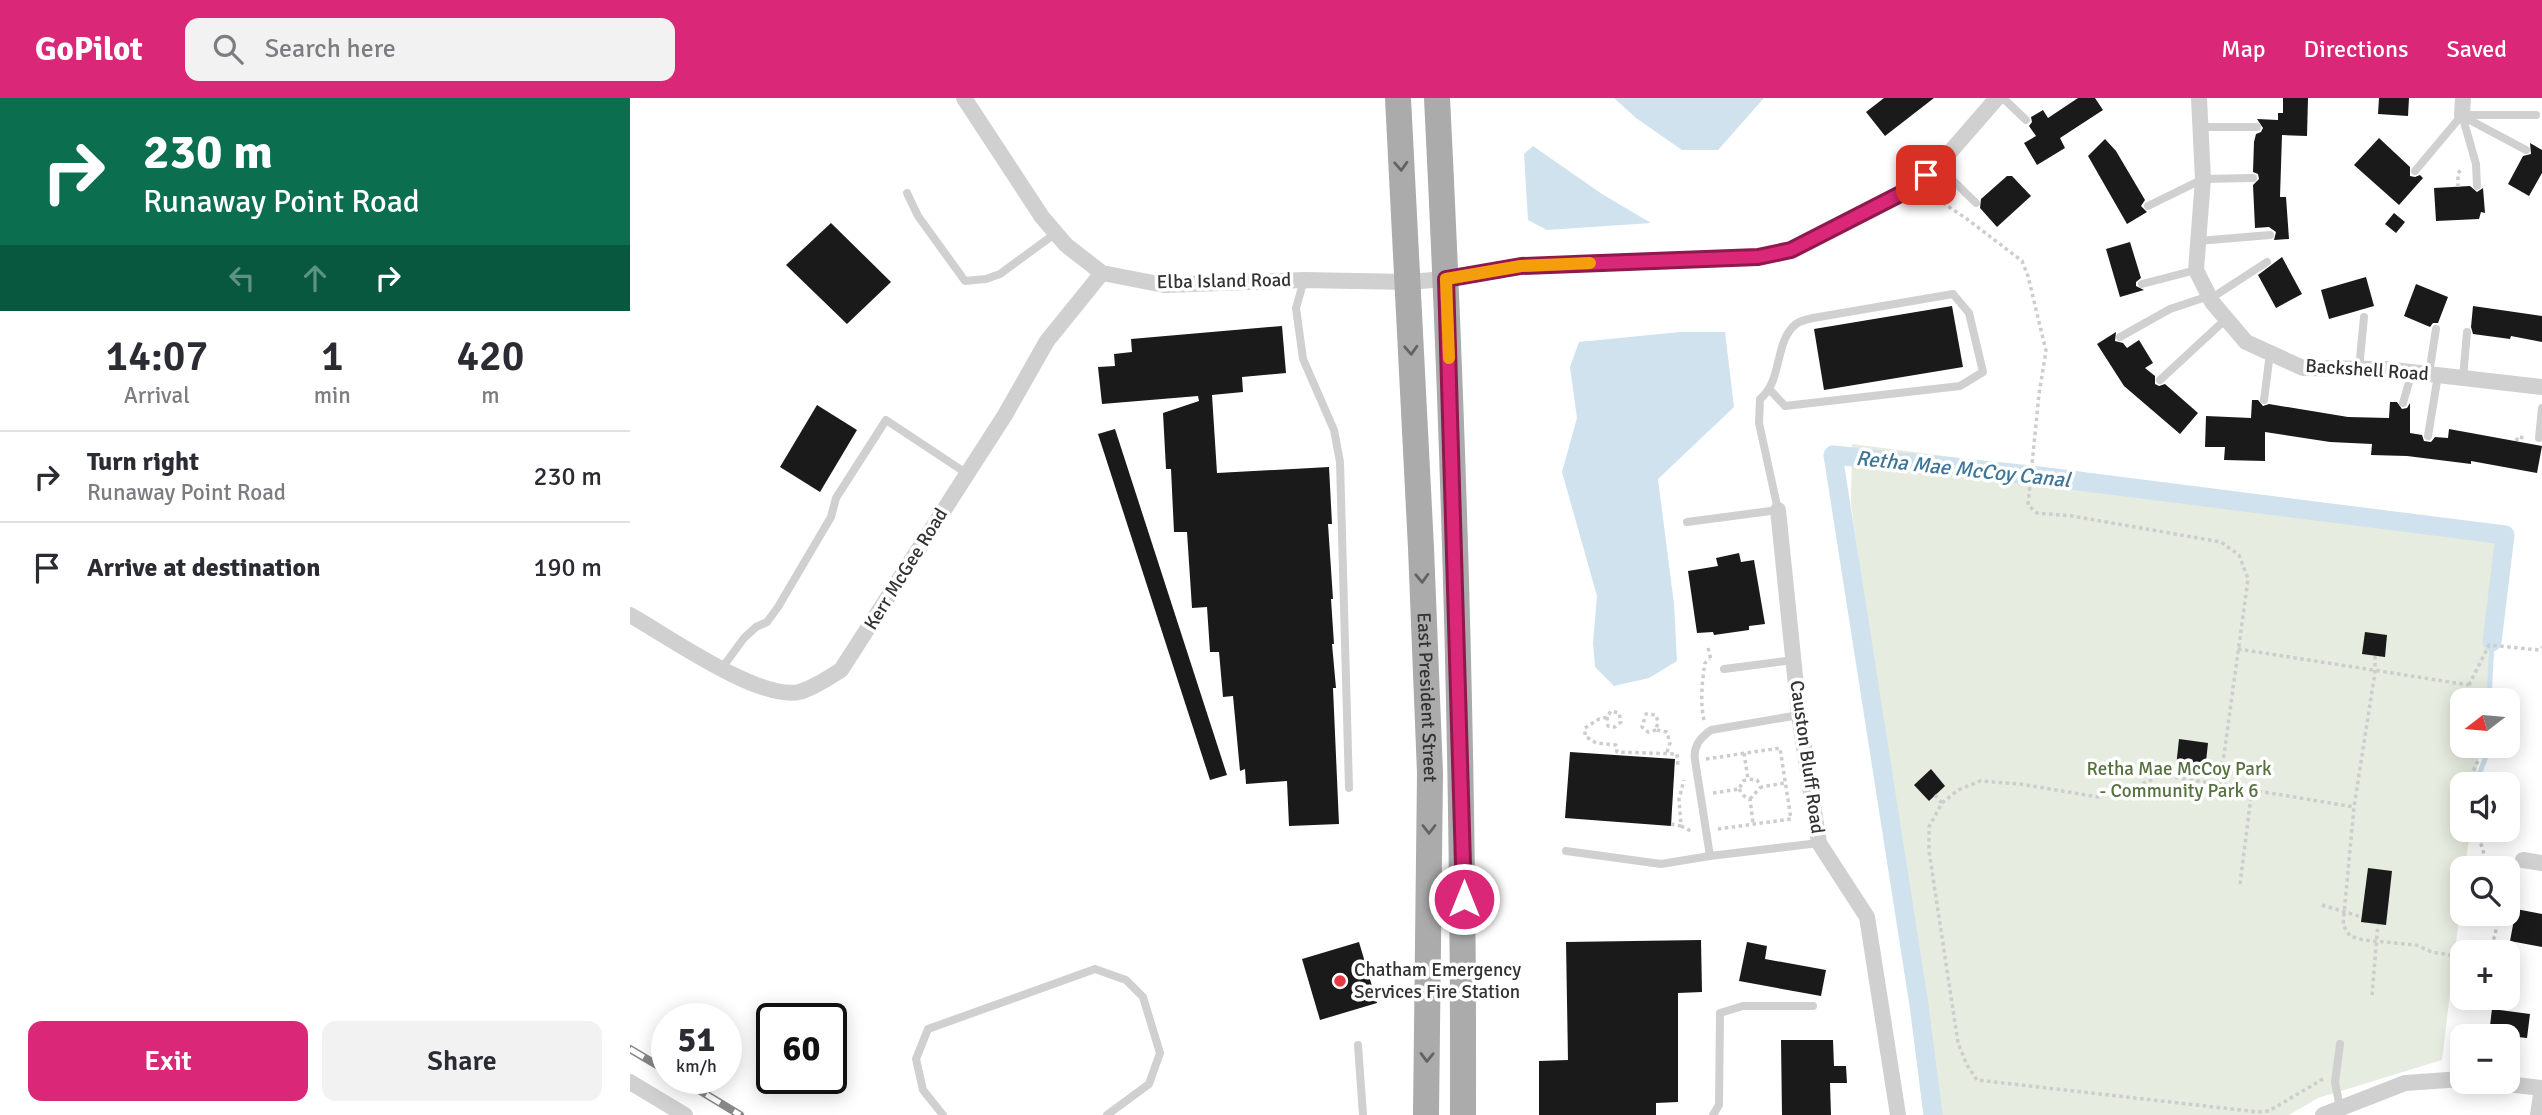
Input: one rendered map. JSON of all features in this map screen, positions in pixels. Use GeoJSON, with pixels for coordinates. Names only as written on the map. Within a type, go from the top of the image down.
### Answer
{"type":"FeatureCollection","features":[{"type":"Feature","properties":{"kind":"main road","name":"East President Street"},"geometry":{"type":"LineString","coordinates":[[1398,98],[1430,773],[1426,1115]]}},
{"type":"Feature","properties":{"kind":"main road"},"geometry":{"type":"LineString","coordinates":[[1437,98],[1446,279],[1464,872],[1463,1115]]}},
{"type":"Feature","properties":{"kind":"street","name":"Elba Island Road"},"geometry":{"type":"LineString","coordinates":[[964,98],[1035,206],[1066,245],[1102,273],[1164,285],[1304,280],[1408,282],[1446,279],[1521,266],[1769,255],[1791,250],[1916,186]]}},
{"type":"Feature","properties":{"kind":"street"},"geometry":{"type":"LineString","coordinates":[[1916,186],[1951,152],[1997,98]]}},
{"type":"Feature","properties":{"kind":"street"},"geometry":{"type":"LineString","coordinates":[[2196,270],[2203,179],[2199,98]]}},
{"type":"Feature","properties":{"kind":"street"},"geometry":{"type":"LineString","coordinates":[[2462,115],[2463,98]]}},
{"type":"Feature","properties":{"kind":"street","name":"Backshell Road"},"geometry":{"type":"LineString","coordinates":[[2196,270],[2210,298],[2246,342],[2303,368],[2412,372],[2542,387]]}},
{"type":"Feature","properties":{"kind":"street","name":"Kerr McGee Road"},"geometry":{"type":"LineString","coordinates":[[630,615],[722,668],[775,692],[797,692],[819,684],[841,670],[1005,415],[1047,341],[1102,273]]}},
{"type":"Feature","properties":{"kind":"street","name":"Causton Bluff Road"},"geometry":{"type":"LineString","coordinates":[[1779,510],[1799,715],[1819,843],[1867,917],[1898,1115]]}},
{"type":"Feature","properties":{"kind":"street"},"geometry":{"type":"LineString","coordinates":[[2523,860],[2542,863]]}},
{"type":"Feature","properties":{"kind":"street"},"geometry":{"type":"LineString","coordinates":[[2323,1115],[2405,1083],[2450,1080]]}},
{"type":"Feature","properties":{"kind":"street"},"geometry":{"type":"LineString","coordinates":[[630,1082],[685,1115]]}},
{"type":"Feature","properties":{"kind":"street"},"geometry":{"type":"LineString","coordinates":[[2520,1086],[2542,1088],[2538,1115]]}},
{"type":"Feature","properties":{"kind":"lane"},"geometry":{"type":"LineString","coordinates":[[2003,98],[2026,120]]}},
{"type":"Feature","properties":{"kind":"lane"},"geometry":{"type":"LineString","coordinates":[[2462,115],[2526,150]]}},
{"type":"Feature","properties":{"kind":"lane"},"geometry":{"type":"LineString","coordinates":[[2462,115],[2476,163],[2477,186]]}},
{"type":"Feature","properties":{"kind":"lane"},"geometry":{"type":"LineString","coordinates":[[2415,171],[2462,115],[2536,115]]}},
{"type":"Feature","properties":{"kind":"lane"},"geometry":{"type":"LineString","coordinates":[[2201,127],[2257,127]]}},
{"type":"Feature","properties":{"kind":"lane"},"geometry":{"type":"LineString","coordinates":[[1936,164],[1976,203]]}},
{"type":"Feature","properties":{"kind":"lane"},"geometry":{"type":"LineString","coordinates":[[2148,205],[2203,179],[2253,178]]}},
{"type":"Feature","properties":{"kind":"lane"},"geometry":{"type":"LineString","coordinates":[[907,192],[918,216],[965,281],[986,279],[1000,274],[1056,233]]}},
{"type":"Feature","properties":{"kind":"lane"},"geometry":{"type":"LineString","coordinates":[[2198,242],[2270,234]]}},
{"type":"Feature","properties":{"kind":"lane"},"geometry":{"type":"LineString","coordinates":[[2120,337],[2170,309],[2210,298],[2267,262]]}},
{"type":"Feature","properties":{"kind":"lane"},"geometry":{"type":"LineString","coordinates":[[2142,284],[2196,270]]}},
{"type":"Feature","properties":{"kind":"lane"},"geometry":{"type":"LineString","coordinates":[[1304,280],[1296,308],[1303,359],[1334,430],[1339,462],[1349,788]]}},
{"type":"Feature","properties":{"kind":"lane"},"geometry":{"type":"LineString","coordinates":[[1687,522],[1779,510],[1759,423],[1760,400],[1771,391],[1788,335],[1797,323],[1812,318],[1953,294],[1969,313],[1983,372],[1960,386],[1786,405],[1771,391]]}},
{"type":"Feature","properties":{"kind":"lane"},"geometry":{"type":"LineString","coordinates":[[2359,369],[2364,317]]}},
{"type":"Feature","properties":{"kind":"lane"},"geometry":{"type":"LineString","coordinates":[[2160,380],[2226,319]]}},
{"type":"Feature","properties":{"kind":"lane"},"geometry":{"type":"LineString","coordinates":[[2428,436],[2436,329]]}},
{"type":"Feature","properties":{"kind":"lane"},"geometry":{"type":"LineString","coordinates":[[2463,378],[2467,332]]}},
{"type":"Feature","properties":{"kind":"lane"},"geometry":{"type":"LineString","coordinates":[[2264,400],[2270,353]]}},
{"type":"Feature","properties":{"kind":"lane"},"geometry":{"type":"LineString","coordinates":[[2403,402],[2412,372]]}},
{"type":"Feature","properties":{"kind":"lane"},"geometry":{"type":"LineString","coordinates":[[2539,438],[2542,408]]}},
{"type":"Feature","properties":{"kind":"lane"},"geometry":{"type":"LineString","coordinates":[[722,668],[744,638],[756,627],[768,622],[778,607],[831,517],[836,498],[886,420],[966,473]]}},
{"type":"Feature","properties":{"kind":"lane"},"geometry":{"type":"LineString","coordinates":[[1724,669],[1793,660]]}},
{"type":"Feature","properties":{"kind":"lane"},"geometry":{"type":"LineString","coordinates":[[1710,856],[1694,752],[1700,738],[1711,730],[1799,715]]}},
{"type":"Feature","properties":{"kind":"lane"},"geometry":{"type":"LineString","coordinates":[[1566,851],[1661,864],[1819,843]]}},
{"type":"Feature","properties":{"kind":"lane"},"geometry":{"type":"LineString","coordinates":[[943,1115],[923,1090],[916,1059],[928,1029],[1095,969],[1126,980],[1143,997],[1160,1053],[1149,1084],[1107,1115]]}},
{"type":"Feature","properties":{"kind":"lane"},"geometry":{"type":"LineString","coordinates":[[1713,1115],[1718,1105],[1720,1013],[1743,1006],[1813,1006]]}},
{"type":"Feature","properties":{"kind":"lane"},"geometry":{"type":"LineString","coordinates":[[2340,1044],[2334,1082],[2340,1108]]}},
{"type":"Feature","properties":{"kind":"lane"},"geometry":{"type":"LineString","coordinates":[[1358,1045],[1363,1115]]}},
{"type":"Feature","properties":{"kind":"path"},"geometry":{"type":"LineString","coordinates":[[1916,186],[1967,219],[2022,261],[2028,276],[2046,351],[2028,505],[2038,513],[2072,516],[2221,542],[2239,555],[2248,579],[2220,783]]}},
{"type":"Feature","properties":{"kind":"path"},"geometry":{"type":"LineString","coordinates":[[2470,688],[2469,685],[2489,645],[2539,650],[2542,648]]}},
{"type":"Feature","properties":{"kind":"path"},"geometry":{"type":"LineString","coordinates":[[2238,649],[2469,685]]}},
{"type":"Feature","properties":{"kind":"path"},"geometry":{"type":"LineString","coordinates":[[2375,656],[2375,672],[2354,807],[2343,925],[2350,936],[2416,945],[2432,952],[2450,955]]}},
{"type":"Feature","properties":{"kind":"path"},"geometry":{"type":"LineString","coordinates":[[1704,723],[1701,705],[1704,672],[1705,663],[1710,659]]}},
{"type":"Feature","properties":{"kind":"path"},"geometry":{"type":"LineString","coordinates":[[1607,717],[1608,726],[1615,727],[1620,722],[1619,713],[1611,711],[1607,717],[1585,729],[1586,736],[1596,743],[1616,745],[1617,752],[1677,754],[1676,767],[1686,769]]}},
{"type":"Feature","properties":{"kind":"path"},"geometry":{"type":"LineString","coordinates":[[1656,730],[1656,715],[1646,714],[1642,727],[1648,732],[1667,732],[1670,743],[1666,755]]}},
{"type":"Feature","properties":{"kind":"path"},"geometry":{"type":"LineString","coordinates":[[1683,747],[1684,762]]}},
{"type":"Feature","properties":{"kind":"path"},"geometry":{"type":"LineString","coordinates":[[1695,760],[1780,747],[1791,819],[1706,830]]}},
{"type":"Feature","properties":{"kind":"path"},"geometry":{"type":"LineString","coordinates":[[1744,753],[1748,779]]}},
{"type":"Feature","properties":{"kind":"path"},"geometry":{"type":"LineString","coordinates":[[1671,824],[1681,825],[1679,799],[1681,785],[1687,775]]}},
{"type":"Feature","properties":{"kind":"path"},"geometry":{"type":"LineString","coordinates":[[2337,1071],[2269,1111],[2258,1112],[1977,1080],[1958,1043],[1929,851],[1929,827],[1942,803],[1958,790],[1980,781],[2020,784],[2098,797],[2137,786],[2162,775],[2354,807]]}},
{"type":"Feature","properties":{"kind":"path"},"geometry":{"type":"LineString","coordinates":[[1739,789],[1743,781],[1748,779],[1758,780],[1761,787]]}},
{"type":"Feature","properties":{"kind":"path"},"geometry":{"type":"LineString","coordinates":[[1753,824],[1750,799],[1761,787],[1785,783]]}},
{"type":"Feature","properties":{"kind":"path"},"geometry":{"type":"LineString","coordinates":[[1713,793],[1739,789]]}},
{"type":"Feature","properties":{"kind":"path"},"geometry":{"type":"LineString","coordinates":[[1739,789],[1750,799]]}},
{"type":"Feature","properties":{"kind":"path"},"geometry":{"type":"LineString","coordinates":[[2240,884],[2252,789]]}},
{"type":"Feature","properties":{"kind":"path"},"geometry":{"type":"LineString","coordinates":[[1935,795],[1942,803]]}},
{"type":"Feature","properties":{"kind":"path"},"geometry":{"type":"LineString","coordinates":[[2322,905],[2362,917]]}},
{"type":"Feature","properties":{"kind":"path"},"geometry":{"type":"LineString","coordinates":[[2372,995],[2378,924]]}},
{"type":"Feature","properties":{"kind":"green space","name":"Retha Mae McCoy Park - Community Park 6"},"geometry":{"type":"Polygon","coordinates":[[[1852,444],[2506,528],[2487,688],[2450,688],[2450,758],[2478,758],[2477,772],[2450,772],[2450,842],[2468,842],[2467,856],[2450,856],[2450,926],[2458,926],[2456,940],[2450,940],[2450,993],[2442,1060],[2318,1098],[2289,1115],[1933,1115],[1851,504],[1852,444]]]}},
{"type":"Feature","properties":{"kind":"water"},"geometry":{"type":"Polygon","coordinates":[[[1614,98],[1764,98],[1718,150],[1682,150],[1636,118],[1614,98]]]}},
{"type":"Feature","properties":{"kind":"water"},"geometry":{"type":"Polygon","coordinates":[[[1533,146],[1602,194],[1651,223],[1547,230],[1528,220],[1524,154],[1533,146]]]}},
{"type":"Feature","properties":{"kind":"water"},"geometry":{"type":"Polygon","coordinates":[[[1680,332],[1725,332],[1734,407],[1658,479],[1674,604],[1677,661],[1649,678],[1614,686],[1595,667],[1593,643],[1597,596],[1562,472],[1577,418],[1570,367],[1579,342],[1680,332]]]}},
{"type":"Feature","properties":{"kind":"building"},"geometry":{"type":"Polygon","coordinates":[[[1884,98],[1934,98],[1885,136],[1866,112],[1884,98]]]}},
{"type":"Feature","properties":{"kind":"building"},"geometry":{"type":"Polygon","coordinates":[[[2078,98],[2095,98],[2103,110],[2060,138],[2065,148],[2037,165],[2024,143],[2036,136],[2029,126],[2031,117],[2043,110],[2048,118],[2078,98]]]}},
{"type":"Feature","properties":{"kind":"building"},"geometry":{"type":"Polygon","coordinates":[[[2283,98],[2308,98],[2307,136],[2282,135],[2280,197],[2286,197],[2289,239],[2274,240],[2276,232],[2269,227],[2255,228],[2253,185],[2259,179],[2258,174],[2253,172],[2254,142],[2256,134],[2263,128],[2257,119],[2278,120],[2278,113],[2283,113],[2283,98]]]}},
{"type":"Feature","properties":{"kind":"building"},"geometry":{"type":"Polygon","coordinates":[[[2379,98],[2409,98],[2408,116],[2378,114],[2379,98]]]}},
{"type":"Feature","properties":{"kind":"building"},"geometry":{"type":"Polygon","coordinates":[[[2379,138],[2410,167],[2410,176],[2420,175],[2423,178],[2399,205],[2354,165],[2379,138]]]}},
{"type":"Feature","properties":{"kind":"building"},"geometry":{"type":"Polygon","coordinates":[[[2105,139],[2116,151],[2145,200],[2141,206],[2147,212],[2127,224],[2088,156],[2105,139]]]}},
{"type":"Feature","properties":{"kind":"building"},"geometry":{"type":"Polygon","coordinates":[[[2530,143],[2542,150],[2542,173],[2529,196],[2508,184],[2523,156],[2531,154],[2530,143]]]}},
{"type":"Feature","properties":{"kind":"building"},"geometry":{"type":"Polygon","coordinates":[[[2007,176],[2012,176],[2031,196],[1997,227],[1980,208],[1981,199],[2007,176]]]}},
{"type":"Feature","properties":{"kind":"building"},"geometry":{"type":"Polygon","coordinates":[[[2470,186],[2477,192],[2483,188],[2485,213],[2481,212],[2479,219],[2436,221],[2434,188],[2470,186]]]}},
{"type":"Feature","properties":{"kind":"building"},"geometry":{"type":"Polygon","coordinates":[[[2394,213],[2405,222],[2396,233],[2385,224],[2394,213]]]}},
{"type":"Feature","properties":{"kind":"building"},"geometry":{"type":"Polygon","coordinates":[[[831,223],[891,282],[847,324],[786,265],[831,223]]]}},
{"type":"Feature","properties":{"kind":"building"},"geometry":{"type":"Polygon","coordinates":[[[2130,242],[2141,278],[2136,282],[2136,286],[2144,290],[2120,297],[2106,249],[2130,242]]]}},
{"type":"Feature","properties":{"kind":"building"},"geometry":{"type":"Polygon","coordinates":[[[2282,257],[2302,294],[2276,308],[2258,275],[2282,257]]]}},
{"type":"Feature","properties":{"kind":"building"},"geometry":{"type":"Polygon","coordinates":[[[2366,277],[2374,306],[2329,319],[2321,290],[2366,277]]]}},
{"type":"Feature","properties":{"kind":"building"},"geometry":{"type":"Polygon","coordinates":[[[2416,284],[2448,297],[2438,323],[2433,323],[2430,327],[2404,316],[2416,284]]]}},
{"type":"Feature","properties":{"kind":"building"},"geometry":{"type":"Polygon","coordinates":[[[1952,306],[1963,367],[1824,390],[1814,329],[1952,306]]]}},
{"type":"Feature","properties":{"kind":"building"},"geometry":{"type":"Polygon","coordinates":[[[2473,306],[2542,316],[2542,342],[2511,336],[2510,339],[2473,334],[2473,306]]]}},
{"type":"Feature","properties":{"kind":"building"},"geometry":{"type":"Polygon","coordinates":[[[1282,326],[1286,373],[1242,377],[1243,392],[1212,395],[1217,473],[1329,467],[1332,524],[1328,524],[1333,599],[1332,644],[1336,688],[1333,688],[1339,824],[1289,826],[1287,781],[1246,784],[1245,769],[1240,771],[1233,696],[1223,697],[1219,652],[1210,652],[1207,607],[1192,608],[1187,532],[1174,532],[1171,469],[1166,469],[1163,413],[1199,401],[1198,396],[1102,404],[1098,367],[1115,366],[1114,354],[1132,352],[1131,339],[1282,326]]]}},
{"type":"Feature","properties":{"kind":"building"},"geometry":{"type":"Polygon","coordinates":[[[2116,332],[2115,341],[2123,343],[2127,348],[2139,340],[2153,363],[2145,368],[2155,376],[2155,384],[2165,384],[2198,413],[2180,434],[2124,386],[2097,344],[2116,332]]]}},
{"type":"Feature","properties":{"kind":"building"},"geometry":{"type":"Polygon","coordinates":[[[2252,400],[2258,400],[2263,406],[2269,404],[2348,417],[2389,418],[2390,402],[2397,402],[2402,409],[2407,408],[2410,403],[2410,433],[2422,435],[2424,441],[2431,442],[2435,437],[2448,438],[2449,429],[2542,446],[2537,473],[2471,461],[2471,464],[2407,456],[2371,455],[2372,444],[2330,442],[2265,432],[2265,461],[2224,460],[2225,447],[2205,447],[2206,416],[2251,418],[2252,400]]]}},
{"type":"Feature","properties":{"kind":"building"},"geometry":{"type":"Polygon","coordinates":[[[817,405],[857,430],[820,492],[780,467],[817,405]]]}},
{"type":"Feature","properties":{"kind":"building"},"geometry":{"type":"Polygon","coordinates":[[[1115,429],[1227,775],[1210,780],[1098,434],[1115,429]]]}},
{"type":"Feature","properties":{"kind":"building"},"geometry":{"type":"Polygon","coordinates":[[[1739,553],[1741,562],[1754,560],[1765,624],[1749,626],[1749,630],[1714,635],[1713,632],[1697,633],[1688,571],[1718,566],[1716,558],[1739,553]]]}},
{"type":"Feature","properties":{"kind":"building"},"geometry":{"type":"Polygon","coordinates":[[[2365,632],[2387,635],[2385,657],[2362,654],[2365,632]]]}},
{"type":"Feature","properties":{"kind":"building"},"geometry":{"type":"Polygon","coordinates":[[[2179,739],[2208,743],[2205,771],[2176,767],[2179,739]]]}},
{"type":"Feature","properties":{"kind":"building"},"geometry":{"type":"Polygon","coordinates":[[[1570,752],[1675,759],[1671,826],[1565,818],[1570,752]]]}},
{"type":"Feature","properties":{"kind":"building"},"geometry":{"type":"Polygon","coordinates":[[[1931,769],[1945,786],[1929,801],[1914,785],[1931,769]]]}},
{"type":"Feature","properties":{"kind":"building"},"geometry":{"type":"Polygon","coordinates":[[[2368,868],[2392,871],[2386,925],[2361,922],[2368,868]]]}},
{"type":"Feature","properties":{"kind":"building"},"geometry":{"type":"Polygon","coordinates":[[[2520,910],[2542,914],[2542,947],[2520,943],[2520,940],[2510,940],[2513,926],[2520,926],[2520,910]]]}},
{"type":"Feature","properties":{"kind":"building"},"geometry":{"type":"Polygon","coordinates":[[[1701,940],[1702,992],[1678,993],[1678,1102],[1656,1103],[1656,1115],[1539,1115],[1539,1061],[1568,1060],[1566,942],[1701,940]]]}},
{"type":"Feature","properties":{"kind":"building","name":"Chatham Emergency Services Fire Station"},"geometry":{"type":"Polygon","coordinates":[[[1359,942],[1377,1003],[1320,1020],[1302,959],[1359,942]]]}},
{"type":"Feature","properties":{"kind":"building"},"geometry":{"type":"Polygon","coordinates":[[[1747,942],[1767,946],[1765,959],[1826,970],[1821,996],[1739,981],[1747,942]]]}},
{"type":"Feature","properties":{"kind":"building"},"geometry":{"type":"Polygon","coordinates":[[[2492,1010],[2530,1014],[2527,1038],[2520,1037],[2520,1024],[2490,1024],[2492,1010]]]}},
{"type":"Feature","properties":{"kind":"building"},"geometry":{"type":"Polygon","coordinates":[[[1781,1040],[1833,1040],[1834,1066],[1846,1066],[1847,1083],[1830,1083],[1831,1115],[1782,1115],[1781,1040]]]}},
{"type":"Feature","properties":{"kind":"waterway","name":"Retha Mae McCoy Canal"},"geometry":{"type":"LineString","coordinates":[[1933,1115],[1919,1005],[1833,455],[2031,475],[2505,535],[2492,642]]}},
{"type":"Feature","properties":{"kind":"waterway"},"geometry":{"type":"LineString","coordinates":[[2490,688],[2492,642]]}},
{"type":"Feature","properties":{"kind":"waterway"},"geometry":{"type":"LineString","coordinates":[[2480,772],[2485,758]]}},
{"type":"Feature","properties":{"kind":"railway"},"geometry":{"type":"LineString","coordinates":[[630,1049],[651,1061]]}},
{"type":"Feature","properties":{"kind":"railway"},"geometry":{"type":"LineString","coordinates":[[705,1094],[740,1115]]}},
{"type":"Feature","properties":{"kind":"slow traffic"},"geometry":{"type":"LineString","coordinates":[[1449,358],[1446,279],[1521,266],[1590,263]]}},
{"type":"Feature","properties":{"kind":"place","name":"Chatham Emergency Services Fire Station"},"geometry":{"type":"Point","coordinates":[1340,981]}},
{"type":"Feature","properties":{"kind":"route"},"geometry":{"type":"LineString","coordinates":[[1464,899],[1446,279],[1521,266],[1758,257],[1791,250],[1882,205],[1916,186],[1926,175]]}}]}
